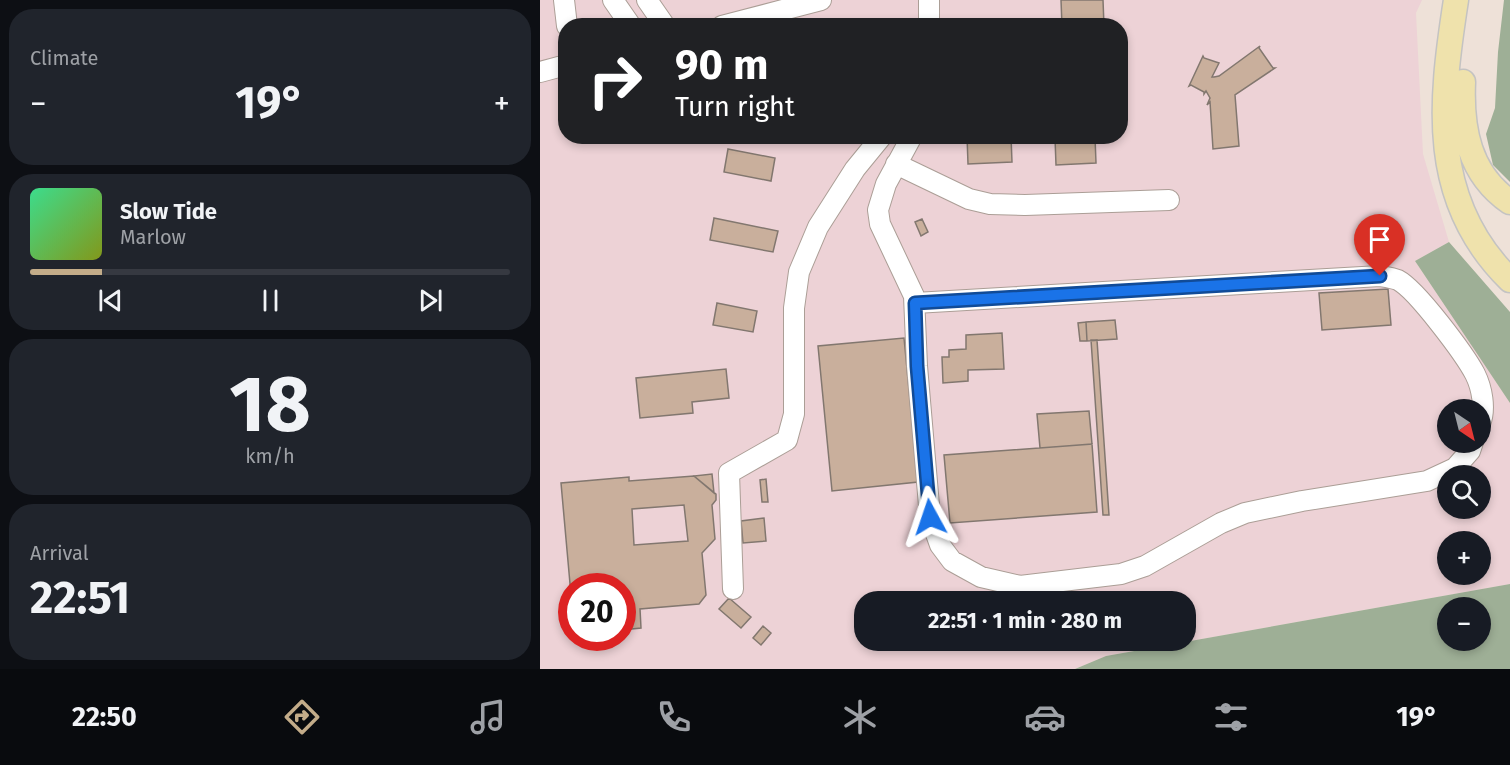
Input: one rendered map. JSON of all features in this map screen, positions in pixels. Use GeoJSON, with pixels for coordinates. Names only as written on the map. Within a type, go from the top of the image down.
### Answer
{"type":"FeatureCollection","features":[{"type":"Feature","properties":{"kind":"main road"},"geometry":{"type":"LineString","coordinates":[[1456,0],[1447,59],[1445,130],[1448,166],[1458,202],[1475,237],[1496,266],[1510,280]]}},
{"type":"Feature","properties":{"kind":"main road"},"geometry":{"type":"LineString","coordinates":[[1473,0],[1464,60],[1462,113],[1470,150],[1483,175],[1498,194],[1510,202]]}},
{"type":"Feature","properties":{"kind":"street"},"geometry":{"type":"LineString","coordinates":[[564,0],[566,18]]}},
{"type":"Feature","properties":{"kind":"street"},"geometry":{"type":"LineString","coordinates":[[612,0],[625,18]]}},
{"type":"Feature","properties":{"kind":"street"},"geometry":{"type":"LineString","coordinates":[[647,0],[659,18]]}},
{"type":"Feature","properties":{"kind":"street"},"geometry":{"type":"LineString","coordinates":[[752,18],[821,0]]}},
{"type":"Feature","properties":{"kind":"street"},"geometry":{"type":"LineString","coordinates":[[928,0],[929,18]]}},
{"type":"Feature","properties":{"kind":"street"},"geometry":{"type":"LineString","coordinates":[[540,72],[558,67]]}},
{"type":"Feature","properties":{"kind":"street"},"geometry":{"type":"LineString","coordinates":[[733,589],[729,473],[787,440],[794,414],[794,308],[799,272],[818,227],[855,169],[875,144]]}},
{"type":"Feature","properties":{"kind":"street"},"geometry":{"type":"LineString","coordinates":[[908,144],[886,184],[878,210],[880,224],[915,296],[917,366],[930,517],[940,545],[952,561],[981,577],[1020,586],[1121,574],[1145,566],[1221,523],[1245,513],[1302,501],[1427,481],[1455,468],[1468,453]]}},
{"type":"Feature","properties":{"kind":"street"},"geometry":{"type":"LineString","coordinates":[[896,165],[969,199],[990,204],[1169,200]]}},
{"type":"Feature","properties":{"kind":"street"},"geometry":{"type":"LineString","coordinates":[[915,303],[1380,276],[1398,280],[1424,304],[1476,375],[1482,399]]}},
{"type":"Feature","properties":{"kind":"shaded area"},"geometry":{"type":"Polygon","coordinates":[[[540,0],[1422,0],[1416,13],[1423,154],[1449,242],[1415,261],[1510,403],[1510,584],[1196,640],[1196,591],[854,591],[854,651],[1134,651],[1106,656],[1075,669],[540,669],[540,0]]]}},
{"type":"Feature","properties":{"kind":"green space"},"geometry":{"type":"Polygon","coordinates":[[[1504,0],[1510,0],[1510,182],[1493,165],[1486,134],[1495,108],[1504,0]]]}},
{"type":"Feature","properties":{"kind":"green space"},"geometry":{"type":"Polygon","coordinates":[[[1449,242],[1510,312],[1510,403],[1415,261],[1449,242]]]}},
{"type":"Feature","properties":{"kind":"green space"},"geometry":{"type":"Polygon","coordinates":[[[1510,584],[1510,669],[1075,669],[1106,656],[1134,651],[1196,651],[1196,640],[1437,597],[1437,651],[1491,651],[1491,597],[1437,597],[1510,584]]]}},
{"type":"Feature","properties":{"kind":"building"},"geometry":{"type":"Polygon","coordinates":[[[1061,0],[1103,0],[1104,18],[1062,18],[1061,0]]]}},
{"type":"Feature","properties":{"kind":"building"},"geometry":{"type":"Polygon","coordinates":[[[1260,46],[1259,48],[1275,68],[1235,95],[1239,146],[1213,149],[1210,102],[1207,105],[1210,98],[1206,91],[1204,94],[1191,85],[1189,86],[1203,56],[1219,63],[1212,77],[1214,77],[1219,76],[1260,46]]]}},
{"type":"Feature","properties":{"kind":"building"},"geometry":{"type":"Polygon","coordinates":[[[967,144],[1011,144],[1012,162],[968,164],[967,144]]]}},
{"type":"Feature","properties":{"kind":"building"},"geometry":{"type":"Polygon","coordinates":[[[1055,144],[1095,144],[1096,163],[1056,165],[1055,144]]]}},
{"type":"Feature","properties":{"kind":"building"},"geometry":{"type":"Polygon","coordinates":[[[728,149],[775,158],[771,181],[724,172],[728,149]]]}},
{"type":"Feature","properties":{"kind":"building"},"geometry":{"type":"Polygon","coordinates":[[[714,218],[778,231],[773,252],[710,240],[714,218]]]}},
{"type":"Feature","properties":{"kind":"building"},"geometry":{"type":"Polygon","coordinates":[[[922,219],[928,232],[921,236],[915,222],[922,219]]]}},
{"type":"Feature","properties":{"kind":"building"},"geometry":{"type":"Polygon","coordinates":[[[1388,289],[1391,325],[1322,330],[1319,293],[1388,289]]]}},
{"type":"Feature","properties":{"kind":"building"},"geometry":{"type":"Polygon","coordinates":[[[717,303],[757,311],[753,332],[713,325],[717,303]]]}},
{"type":"Feature","properties":{"kind":"building"},"geometry":{"type":"Polygon","coordinates":[[[1115,320],[1117,339],[1087,341],[1086,322],[1115,320]]]}},
{"type":"Feature","properties":{"kind":"building"},"geometry":{"type":"Polygon","coordinates":[[[1086,322],[1087,341],[1080,341],[1078,323],[1086,322]]]}},
{"type":"Feature","properties":{"kind":"building"},"geometry":{"type":"Polygon","coordinates":[[[1002,333],[1004,369],[968,370],[968,381],[943,383],[942,357],[949,357],[949,350],[966,349],[966,335],[1002,333]]]}},
{"type":"Feature","properties":{"kind":"building"},"geometry":{"type":"Polygon","coordinates":[[[904,338],[918,482],[832,491],[818,346],[904,338]]]}},
{"type":"Feature","properties":{"kind":"building"},"geometry":{"type":"Polygon","coordinates":[[[1091,340],[1097,340],[1109,515],[1103,515],[1091,340]]]}},
{"type":"Feature","properties":{"kind":"building"},"geometry":{"type":"Polygon","coordinates":[[[726,369],[729,398],[692,402],[693,413],[640,418],[636,378],[726,369]]]}},
{"type":"Feature","properties":{"kind":"building"},"geometry":{"type":"Polygon","coordinates":[[[1089,411],[1092,444],[1040,448],[1037,414],[1089,411]]]}},
{"type":"Feature","properties":{"kind":"building"},"geometry":{"type":"Polygon","coordinates":[[[1092,444],[1097,512],[950,523],[944,455],[1092,444]]]}},
{"type":"Feature","properties":{"kind":"building"},"geometry":{"type":"Polygon","coordinates":[[[712,474],[714,493],[694,476],[712,474]]]}},
{"type":"Feature","properties":{"kind":"building"},"geometry":{"type":"Polygon","coordinates":[[[694,476],[716,494],[716,500],[712,505],[715,539],[702,553],[706,595],[699,604],[640,609],[641,628],[636,629],[636,573],[569,573],[561,483],[629,477],[629,481],[694,476]],[[684,505],[632,509],[634,545],[688,541],[684,505]]]}},
{"type":"Feature","properties":{"kind":"building"},"geometry":{"type":"Polygon","coordinates":[[[766,479],[768,502],[762,502],[760,480],[766,479]]]}},
{"type":"Feature","properties":{"kind":"building"},"geometry":{"type":"Polygon","coordinates":[[[764,518],[766,541],[743,543],[741,521],[764,518]]]}},
{"type":"Feature","properties":{"kind":"building"},"geometry":{"type":"Polygon","coordinates":[[[729,598],[751,617],[741,628],[719,609],[729,598]]]}},
{"type":"Feature","properties":{"kind":"building"},"geometry":{"type":"Polygon","coordinates":[[[763,626],[771,633],[761,645],[753,638],[763,626]]]}},
{"type":"Feature","properties":{"kind":"route"},"geometry":{"type":"LineString","coordinates":[[930,517],[917,366],[915,303],[1380,276]]}}]}
